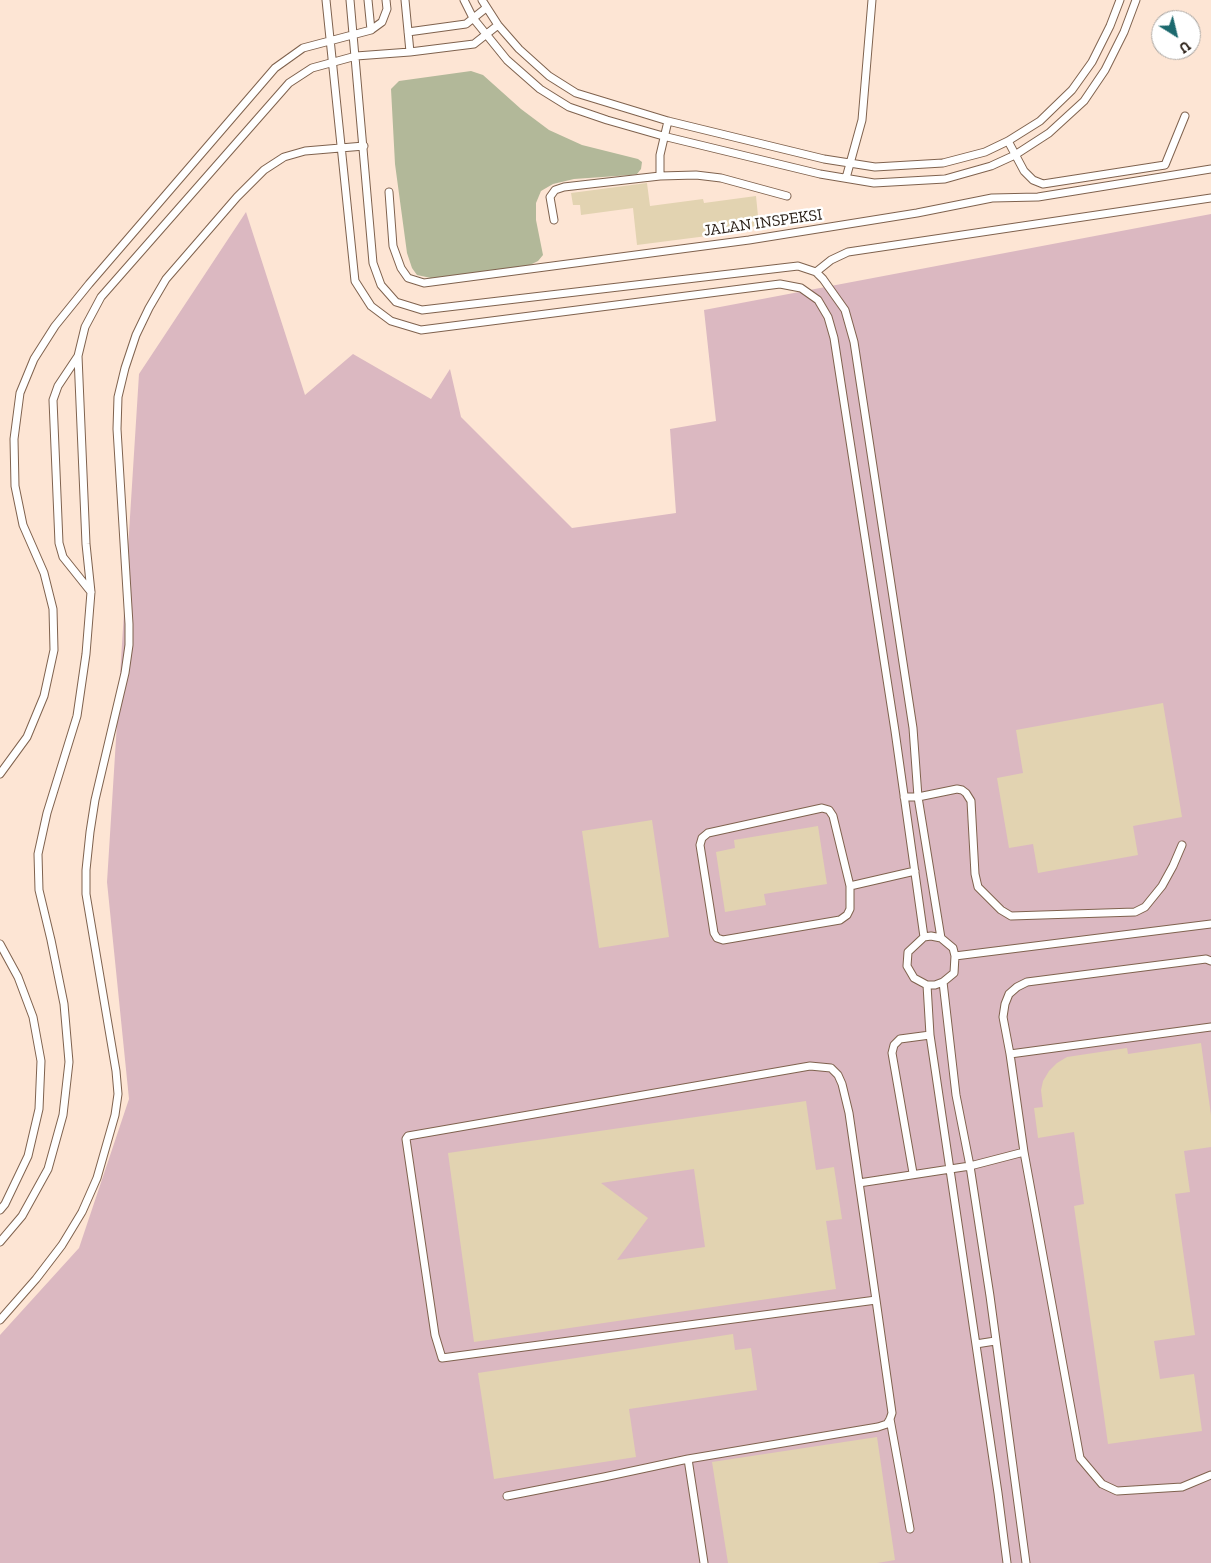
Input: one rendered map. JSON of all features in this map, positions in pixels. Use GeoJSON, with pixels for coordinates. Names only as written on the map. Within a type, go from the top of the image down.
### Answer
{"type":"FeatureCollection","features":[{"type":"Feature","properties":{"kind":"lane"},"geometry":{"type":"LineString","coordinates":[[326,0],[355,281],[370,306],[391,321],[421,330],[780,284],[801,288],[818,300],[828,317],[834,338],[924,937]]}},
{"type":"Feature","properties":{"kind":"lane"},"geometry":{"type":"LineString","coordinates":[[350,0],[373,263],[381,285],[396,302],[422,310],[798,266],[816,272],[845,310],[854,342],[913,728],[918,797],[941,938]]}},
{"type":"Feature","properties":{"kind":"lane"},"geometry":{"type":"LineString","coordinates":[[368,0],[371,30]]}},
{"type":"Feature","properties":{"kind":"lane"},"geometry":{"type":"LineString","coordinates":[[0,774],[27,737],[44,696],[54,650],[53,610],[44,573],[24,525],[15,486],[14,439],[20,393],[34,359],[55,326],[89,284],[275,68],[303,48],[371,30],[382,22],[387,9],[386,0]]}},
{"type":"Feature","properties":{"kind":"lane"},"geometry":{"type":"LineString","coordinates":[[405,0],[410,52]]}},
{"type":"Feature","properties":{"kind":"lane"},"geometry":{"type":"LineString","coordinates":[[464,0],[474,18],[507,60],[540,88],[569,106],[607,120],[664,136],[820,174],[874,183],[945,179],[991,166],[1015,155],[1049,133],[1084,101],[1105,70],[1124,32],[1136,0]]}},
{"type":"Feature","properties":{"kind":"lane"},"geometry":{"type":"LineString","coordinates":[[482,0],[498,25],[519,49],[549,76],[576,93],[668,121],[824,159],[875,167],[943,163],[985,152],[1008,141],[1040,121],[1072,90],[1092,62],[1110,26],[1120,0]]}},
{"type":"Feature","properties":{"kind":"lane"},"geometry":{"type":"LineString","coordinates":[[846,178],[862,120],[872,0]]}},
{"type":"Feature","properties":{"kind":"lane"},"geometry":{"type":"LineString","coordinates":[[408,32],[466,24],[486,8]]}},
{"type":"Feature","properties":{"kind":"lane"},"geometry":{"type":"LineString","coordinates":[[0,1242],[22,1216],[48,1169],[63,1115],[69,1062],[64,1004],[39,890],[38,854],[47,813],[77,716],[86,654],[91,592],[86,544],[78,356],[85,327],[101,297],[289,83],[312,68],[356,56],[474,44],[498,25]]}},
{"type":"Feature","properties":{"kind":"lane"},"geometry":{"type":"LineString","coordinates":[[1008,141],[1024,171],[1033,180],[1043,184],[1165,165],[1185,116]]}},
{"type":"Feature","properties":{"kind":"lane"},"geometry":{"type":"LineString","coordinates":[[660,176],[660,155],[668,121]]}},
{"type":"Feature","properties":{"kind":"lane"},"geometry":{"type":"LineString","coordinates":[[0,1320],[36,1279],[62,1244],[82,1212],[97,1178],[115,1115],[118,1094],[116,1071],[86,894],[86,870],[95,800],[125,673],[129,645],[116,429],[118,397],[125,368],[136,335],[166,279],[237,196],[264,170],[284,157],[305,151],[364,146]]}},
{"type":"Feature","properties":{"kind":"lane","name":"JALAN INSPEKSI"},"geometry":{"type":"LineString","coordinates":[[389,192],[393,246],[401,268],[408,278],[424,283],[748,240],[917,213],[992,198],[1038,197],[1211,169]]}},
{"type":"Feature","properties":{"kind":"lane"},"geometry":{"type":"LineString","coordinates":[[554,220],[550,197],[555,190],[564,187],[660,176],[696,174],[721,178],[787,196]]}},
{"type":"Feature","properties":{"kind":"lane"},"geometry":{"type":"LineString","coordinates":[[816,272],[831,260],[848,252],[1211,198]]}},
{"type":"Feature","properties":{"kind":"lane"},"geometry":{"type":"LineString","coordinates":[[78,356],[58,386],[53,400],[60,543],[63,557],[91,592]]}},
{"type":"Feature","properties":{"kind":"lane"},"geometry":{"type":"LineString","coordinates":[[904,797],[918,797],[956,789],[966,793],[971,801],[975,874],[978,887],[1000,910],[1011,916],[1135,912],[1145,907],[1162,886],[1182,845]]}},
{"type":"Feature","properties":{"kind":"lane"},"geometry":{"type":"LineString","coordinates":[[822,808],[828,810],[833,816],[850,886],[850,909],[847,915],[840,920],[723,940],[714,933],[700,845],[702,838],[708,833],[822,808]]}},
{"type":"Feature","properties":{"kind":"lane"},"geometry":{"type":"LineString","coordinates":[[850,886],[915,871]]}},
{"type":"Feature","properties":{"kind":"lane"},"geometry":{"type":"LineString","coordinates":[[955,956],[1211,924]]}},
{"type":"Feature","properties":{"kind":"lane"},"geometry":{"type":"LineString","coordinates":[[924,937],[941,938],[953,948],[955,956],[954,973],[935,985],[927,985],[914,978],[907,966],[908,952],[924,937]]}},
{"type":"Feature","properties":{"kind":"lane"},"geometry":{"type":"LineString","coordinates":[[0,944],[18,976],[33,1017],[41,1062],[39,1109],[28,1156],[5,1204],[0,1210]]}},
{"type":"Feature","properties":{"kind":"lane"},"geometry":{"type":"LineString","coordinates":[[1211,961],[1206,959],[1027,982],[1009,994],[1005,1004],[1004,1017],[1024,1152],[1080,1458],[1102,1484],[1117,1491],[1182,1487],[1211,1475]]}},
{"type":"Feature","properties":{"kind":"lane"},"geometry":{"type":"LineString","coordinates":[[942,982],[956,1095],[970,1166],[990,1296],[1026,1563]]}},
{"type":"Feature","properties":{"kind":"lane"},"geometry":{"type":"LineString","coordinates":[[927,985],[930,1035],[1007,1563]]}},
{"type":"Feature","properties":{"kind":"lane"},"geometry":{"type":"LineString","coordinates":[[1010,1054],[1211,1026]]}},
{"type":"Feature","properties":{"kind":"lane"},"geometry":{"type":"LineString","coordinates":[[913,1173],[892,1053],[894,1044],[900,1039],[930,1035]]}},
{"type":"Feature","properties":{"kind":"lane"},"geometry":{"type":"LineString","coordinates":[[507,1496],[604,1478],[688,1459],[878,1427],[886,1424],[892,1413],[876,1300],[849,1113],[842,1084],[838,1075],[831,1068],[810,1066],[409,1135],[406,1138],[435,1335],[442,1358],[876,1300]]}},
{"type":"Feature","properties":{"kind":"lane"},"geometry":{"type":"LineString","coordinates":[[859,1182],[970,1166],[1024,1152]]}},
{"type":"Feature","properties":{"kind":"lane"},"geometry":{"type":"LineString","coordinates":[[976,1344],[995,1342]]}},
{"type":"Feature","properties":{"kind":"lane"},"geometry":{"type":"LineString","coordinates":[[890,1419],[910,1529]]}},
{"type":"Feature","properties":{"kind":"lane"},"geometry":{"type":"LineString","coordinates":[[688,1459],[704,1563]]}},
{"type":"Feature","properties":{"kind":"shaded area"},"geometry":{"type":"Polygon","coordinates":[[[0,0],[1211,0],[1211,1563],[0,1563],[0,0]]]}},
{"type":"Feature","properties":{"kind":"shaded area"},"geometry":{"type":"Polygon","coordinates":[[[471,71],[483,75],[521,109],[549,130],[582,145],[638,159],[642,162],[641,169],[637,174],[631,175],[574,179],[553,184],[541,191],[536,203],[536,220],[543,255],[538,261],[528,266],[431,278],[417,275],[412,268],[407,253],[395,164],[391,89],[399,81],[471,71]]]}},
{"type":"Feature","properties":{"kind":"shaded area"},"geometry":{"type":"Polygon","coordinates":[[[246,212],[305,395],[353,354],[431,399],[450,369],[461,417],[572,528],[676,513],[670,429],[716,421],[704,310],[1211,214],[1211,1563],[0,1563],[0,1335],[79,1248],[129,1099],[107,882],[139,374],[246,212]]]}},
{"type":"Feature","properties":{"kind":"building"},"geometry":{"type":"Polygon","coordinates":[[[647,183],[650,206],[703,199],[704,203],[756,196],[759,226],[707,232],[707,236],[637,245],[633,208],[581,215],[580,205],[573,205],[571,193],[647,183]]]}},
{"type":"Feature","properties":{"kind":"building"},"geometry":{"type":"Polygon","coordinates":[[[1163,703],[1182,817],[1133,826],[1138,855],[1038,873],[1033,844],[1009,848],[997,778],[1023,773],[1016,730],[1163,703]]]}},
{"type":"Feature","properties":{"kind":"building"},"geometry":{"type":"Polygon","coordinates":[[[652,820],[669,937],[599,948],[582,831],[652,820]]]}},
{"type":"Feature","properties":{"kind":"building"},"geometry":{"type":"Polygon","coordinates":[[[818,826],[827,884],[764,894],[766,905],[725,912],[716,852],[735,848],[734,840],[818,826]]]}},
{"type":"Feature","properties":{"kind":"building"},"geometry":{"type":"Polygon","coordinates":[[[1201,1043],[1211,1115],[1211,1147],[1184,1151],[1190,1192],[1175,1194],[1195,1335],[1154,1341],[1160,1379],[1194,1374],[1202,1431],[1108,1444],[1074,1206],[1084,1204],[1074,1132],[1038,1138],[1034,1108],[1043,1107],[1041,1090],[1043,1081],[1049,1071],[1067,1057],[1127,1048],[1128,1054],[1201,1043]]]}},
{"type":"Feature","properties":{"kind":"building"},"geometry":{"type":"Polygon","coordinates":[[[806,1101],[816,1170],[834,1167],[842,1219],[826,1221],[836,1289],[474,1342],[448,1153],[806,1101]],[[694,1169],[601,1183],[648,1218],[617,1260],[705,1247],[694,1169]]]}},
{"type":"Feature","properties":{"kind":"building"},"geometry":{"type":"Polygon","coordinates":[[[733,1334],[735,1350],[751,1348],[757,1390],[629,1409],[636,1457],[494,1479],[478,1373],[733,1334]]]}},
{"type":"Feature","properties":{"kind":"building"},"geometry":{"type":"Polygon","coordinates":[[[877,1437],[895,1560],[877,1563],[728,1563],[712,1462],[877,1437]]]}}]}
